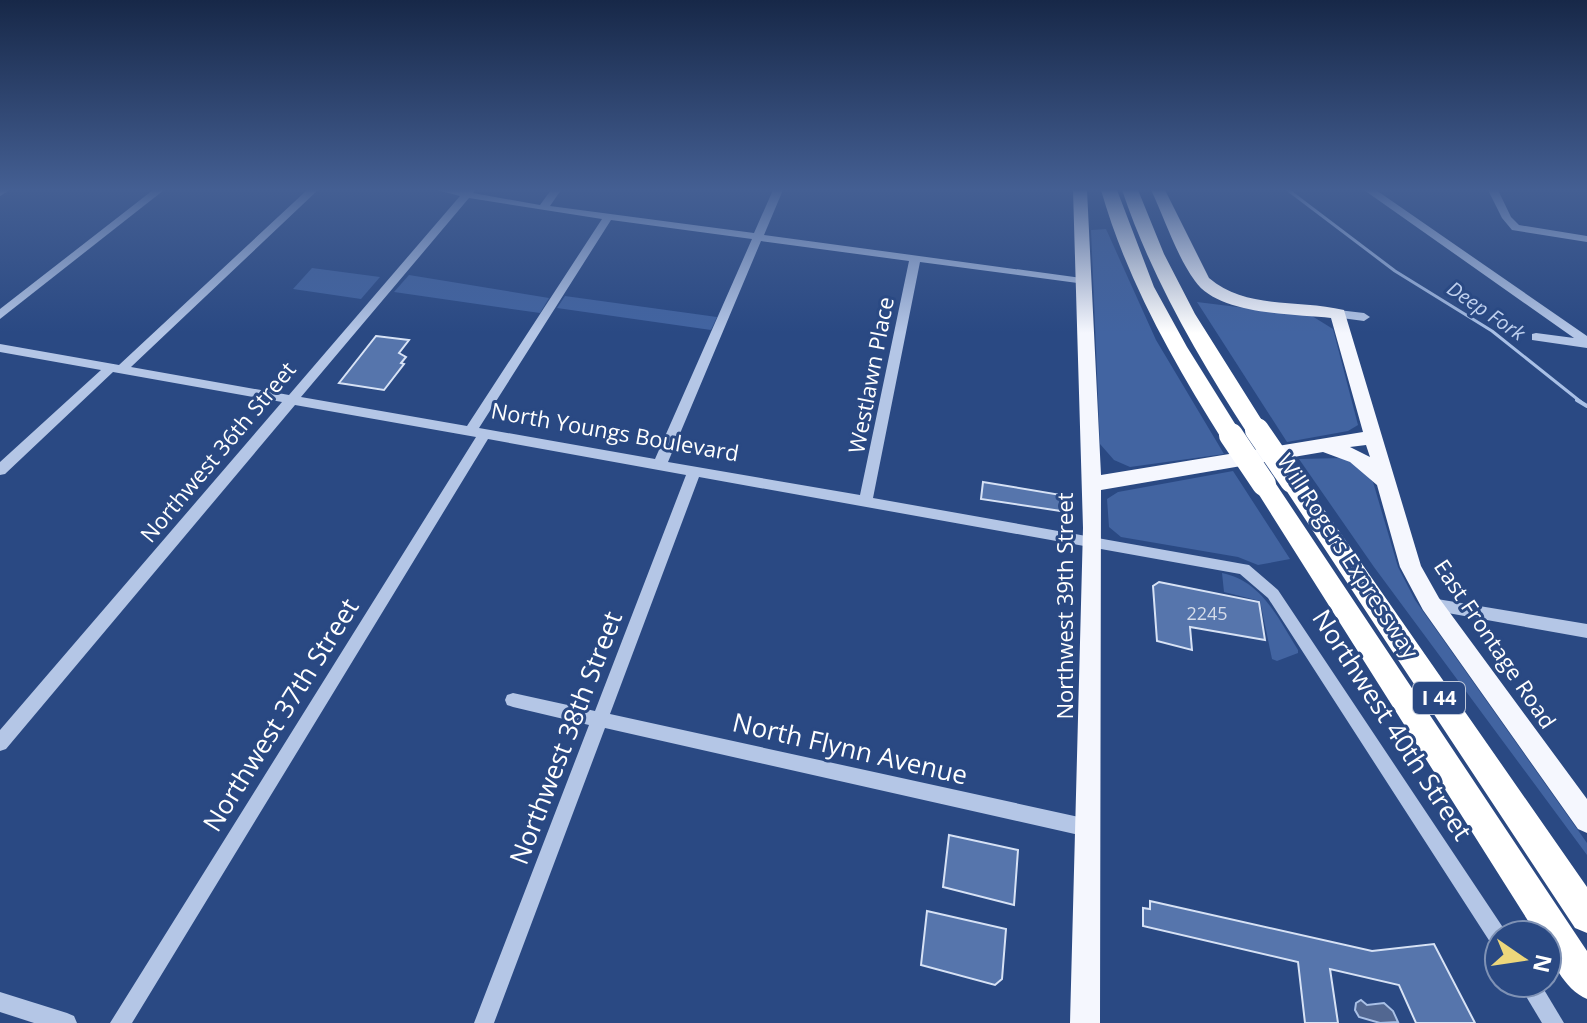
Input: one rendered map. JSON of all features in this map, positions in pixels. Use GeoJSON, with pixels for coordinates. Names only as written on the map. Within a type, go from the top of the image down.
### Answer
{"type":"FeatureCollection","features":[{"type":"Feature","properties":{"kind":"highway","name":"Will Rogers Expressway"},"geometry":{"type":"LineString","coordinates":[[1124,238],[1145,288],[1173,342],[1231,435],[1278,482],[1587,916]]}},
{"type":"Feature","properties":{"kind":"highway","name":"Will Rogers Expressway"},"geometry":{"type":"LineString","coordinates":[[1147,238],[1179,306],[1257,430],[1278,482],[1587,982]]}},
{"type":"Feature","properties":{"kind":"main road","name":"Northwest 39th Street"},"geometry":{"type":"LineString","coordinates":[[1083,238],[1093,541],[1085,1023]]}},
{"type":"Feature","properties":{"kind":"main road"},"geometry":{"type":"LineString","coordinates":[[1092,484],[1373,437],[1338,314],[1218,294],[1202,280],[1181,238]]}},
{"type":"Feature","properties":{"kind":"main road","name":"East Frontage Road"},"geometry":{"type":"LineString","coordinates":[[1373,437],[1411,567],[1431,604],[1587,820]]}},
{"type":"Feature","properties":{"kind":"main road"},"geometry":{"type":"LineString","coordinates":[[1321,446],[1357,457],[1385,480]]}},
{"type":"Feature","properties":{"kind":"street"},"geometry":{"type":"LineString","coordinates":[[0,315],[98,238]]}},
{"type":"Feature","properties":{"kind":"street"},"geometry":{"type":"LineString","coordinates":[[0,470],[260,238]]}},
{"type":"Feature","properties":{"kind":"street","name":"Northwest 36th Street"},"geometry":{"type":"LineString","coordinates":[[0,743],[430,238]]}},
{"type":"Feature","properties":{"kind":"street","name":"Northwest 37th Street"},"geometry":{"type":"LineString","coordinates":[[120,1023],[595,238]]}},
{"type":"Feature","properties":{"kind":"street"},"geometry":{"type":"LineString","coordinates":[[660,464],[760,238]]}},
{"type":"Feature","properties":{"kind":"street"},"geometry":{"type":"LineString","coordinates":[[765,238],[1085,281]]}},
{"type":"Feature","properties":{"kind":"street"},"geometry":{"type":"LineString","coordinates":[[1437,238],[1587,343]]}},
{"type":"Feature","properties":{"kind":"street","name":"Westlawn Place"},"geometry":{"type":"LineString","coordinates":[[866,500],[915,259]]}},
{"type":"Feature","properties":{"kind":"street"},"geometry":{"type":"LineString","coordinates":[[1338,314],[1364,317]]}},
{"type":"Feature","properties":{"kind":"street"},"geometry":{"type":"LineString","coordinates":[[1536,337],[1587,343]]}},
{"type":"Feature","properties":{"kind":"street","name":"North Youngs Boulevard"},"geometry":{"type":"LineString","coordinates":[[0,348],[1221,562]]}},
{"type":"Feature","properties":{"kind":"street","name":"Northwest 38th Street"},"geometry":{"type":"LineString","coordinates":[[484,1023],[695,470]]}},
{"type":"Feature","properties":{"kind":"street","name":"Northwest 40th Street"},"geometry":{"type":"LineString","coordinates":[[1221,562],[1253,574],[1273,594],[1487,919]]}},
{"type":"Feature","properties":{"kind":"street"},"geometry":{"type":"LineString","coordinates":[[1431,604],[1587,631]]}},
{"type":"Feature","properties":{"kind":"street","name":"North Flynn Avenue"},"geometry":{"type":"LineString","coordinates":[[513,700],[1088,828]]}},
{"type":"Feature","properties":{"kind":"street"},"geometry":{"type":"LineString","coordinates":[[1538,999],[1554,1023]]}},
{"type":"Feature","properties":{"kind":"street"},"geometry":{"type":"LineString","coordinates":[[0,1002],[67,1023]]}},
{"type":"Feature","properties":{"kind":"shaded area"},"geometry":{"type":"Polygon","coordinates":[[[1091,238],[1110,238],[1156,340],[1224,454],[1130,467],[1114,460],[1100,444],[1091,238]]]}},
{"type":"Feature","properties":{"kind":"shaded area"},"geometry":{"type":"Polygon","coordinates":[[[312,268],[380,277],[361,299],[293,289],[312,268]]]}},
{"type":"Feature","properties":{"kind":"shaded area"},"geometry":{"type":"Polygon","coordinates":[[[409,275],[549,298],[540,313],[394,292],[409,275]]]}},
{"type":"Feature","properties":{"kind":"shaded area"},"geometry":{"type":"Polygon","coordinates":[[[565,296],[717,317],[711,330],[557,308],[565,296]]]}},
{"type":"Feature","properties":{"kind":"shaded area"},"geometry":{"type":"Polygon","coordinates":[[[1197,302],[1312,316],[1333,329],[1358,425],[1348,431],[1287,442],[1197,302]]]}},
{"type":"Feature","properties":{"kind":"shaded area"},"geometry":{"type":"Polygon","coordinates":[[[1343,458],[1359,467],[1373,482],[1398,567],[1415,600],[1587,843],[1587,855],[1374,567],[1299,459],[1343,458]]]}},
{"type":"Feature","properties":{"kind":"shaded area"},"geometry":{"type":"Polygon","coordinates":[[[1233,471],[1290,559],[1258,565],[1238,557],[1121,537],[1109,527],[1107,499],[1118,492],[1233,471]]]}},
{"type":"Feature","properties":{"kind":"shaded area"},"geometry":{"type":"Polygon","coordinates":[[[1222,573],[1248,584],[1268,602],[1298,653],[1277,661],[1272,659],[1260,601],[1224,592],[1222,573]]]}},
{"type":"Feature","properties":{"kind":"shaded area"},"geometry":{"type":"Polygon","coordinates":[[[1361,1000],[1367,1005],[1384,1003],[1393,1011],[1398,1022],[1380,1023],[1359,1017],[1355,1010],[1356,1003],[1361,1000]]]}},
{"type":"Feature","properties":{"kind":"building"},"geometry":{"type":"Polygon","coordinates":[[[376,336],[409,340],[399,353],[406,357],[401,363],[404,364],[384,390],[339,383],[376,336]]]}},
{"type":"Feature","properties":{"kind":"building"},"geometry":{"type":"Polygon","coordinates":[[[983,482],[1061,495],[1061,511],[981,499],[983,482]]]}},
{"type":"Feature","properties":{"kind":"building"},"geometry":{"type":"Polygon","coordinates":[[[1159,582],[1259,602],[1265,640],[1190,627],[1192,650],[1157,641],[1153,586],[1159,582]]]}},
{"type":"Feature","properties":{"kind":"building"},"geometry":{"type":"Polygon","coordinates":[[[949,835],[1018,850],[1014,905],[943,887],[949,835]]]}},
{"type":"Feature","properties":{"kind":"building"},"geometry":{"type":"Polygon","coordinates":[[[1150,901],[1372,951],[1434,944],[1475,1023],[1416,1023],[1399,985],[1330,969],[1338,1023],[1305,1023],[1298,962],[1143,926],[1143,908],[1150,909],[1150,901]]]}},
{"type":"Feature","properties":{"kind":"building"},"geometry":{"type":"Polygon","coordinates":[[[927,911],[1006,929],[1002,979],[995,985],[921,965],[927,911]]]}},
{"type":"Feature","properties":{"kind":"waterway","name":"Deep Fork"},"geometry":{"type":"LineString","coordinates":[[1351,238],[1395,271],[1492,331],[1581,402]]}},
{"type":"Feature","properties":{"kind":"waterway","name":"Deep Fork"},"geometry":{"type":"LineString","coordinates":[[1577,400],[1587,406]]}}]}
